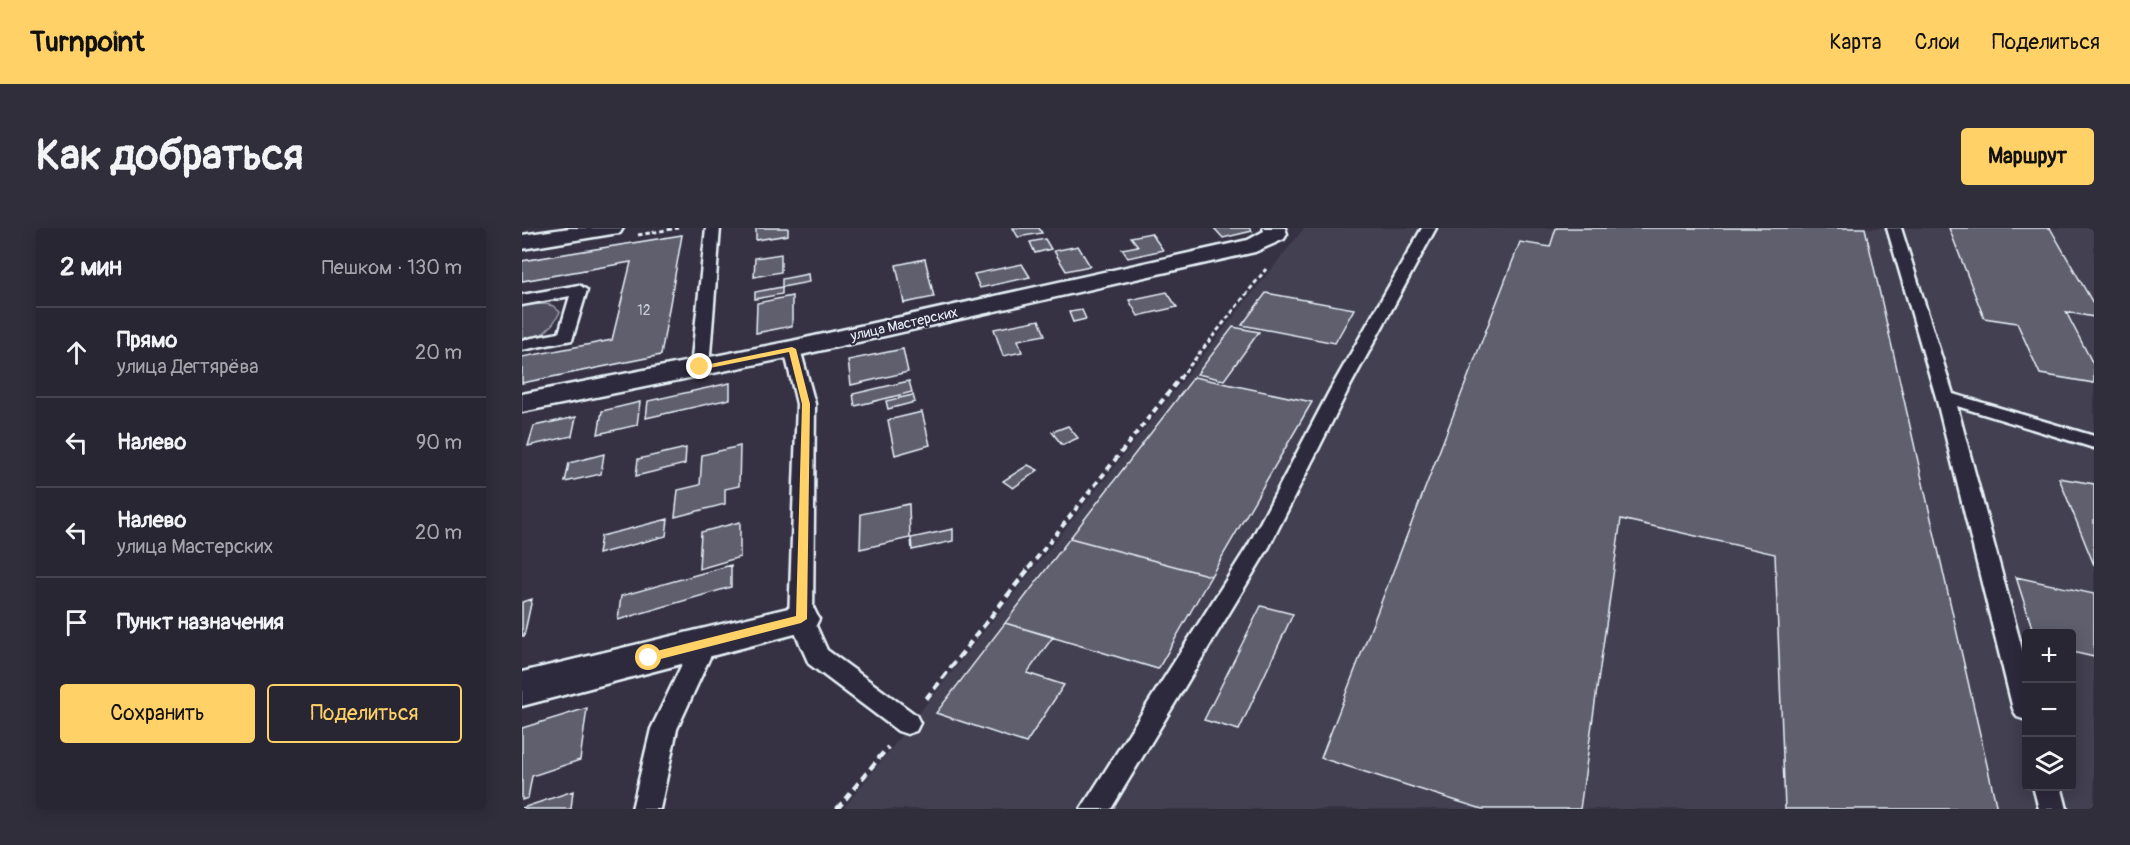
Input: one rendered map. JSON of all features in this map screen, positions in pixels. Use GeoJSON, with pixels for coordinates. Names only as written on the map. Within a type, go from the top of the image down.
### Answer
{"type":"FeatureCollection","features":[{"type":"Feature","properties":{"kind":"street"},"geometry":{"type":"LineString","coordinates":[[522,242],[612,228]]}},
{"type":"Feature","properties":{"kind":"street","name":"улица Мастерских"},"geometry":{"type":"LineString","coordinates":[[522,403],[792,349],[1255,245],[1276,234],[1274,228]]}},
{"type":"Feature","properties":{"kind":"street"},"geometry":{"type":"LineString","coordinates":[[522,689],[801,619]]}},
{"type":"Feature","properties":{"kind":"lane"},"geometry":{"type":"LineString","coordinates":[[700,367],[713,228]]}},
{"type":"Feature","properties":{"kind":"lane"},"geometry":{"type":"LineString","coordinates":[[1095,809],[1258,547],[1339,390],[1429,228]]}},
{"type":"Feature","properties":{"kind":"lane"},"geometry":{"type":"LineString","coordinates":[[1894,228],[1945,397],[2022,694]]}},
{"type":"Feature","properties":{"kind":"lane"},"geometry":{"type":"LineString","coordinates":[[522,300],[579,290],[566,337],[522,345]]}},
{"type":"Feature","properties":{"kind":"lane"},"geometry":{"type":"LineString","coordinates":[[792,349],[806,404],[801,619],[818,657],[907,723]]}},
{"type":"Feature","properties":{"kind":"lane"},"geometry":{"type":"LineString","coordinates":[[1945,397],[2094,442]]}},
{"type":"Feature","properties":{"kind":"lane"},"geometry":{"type":"LineString","coordinates":[[646,809],[664,729],[704,644]]}},
{"type":"Feature","properties":{"kind":"lane"},"geometry":{"type":"LineString","coordinates":[[2048,791],[2053,809]]}},
{"type":"Feature","properties":{"kind":"path"},"geometry":{"type":"LineString","coordinates":[[837,809],[1273,259]]}},
{"type":"Feature","properties":{"kind":"shaded area"},"geometry":{"type":"Polygon","coordinates":[[[1304,228],[2094,228],[2094,809],[843,809],[1304,228]]]}},
{"type":"Feature","properties":{"kind":"shaded area"},"geometry":{"type":"Polygon","coordinates":[[[546,304],[560,312],[557,318],[545,332],[522,344],[522,305],[546,304]]]}},
{"type":"Feature","properties":{"kind":"building"},"geometry":{"type":"Polygon","coordinates":[[[756,228],[788,228],[788,235],[756,240],[756,228]]]}},
{"type":"Feature","properties":{"kind":"building"},"geometry":{"type":"Polygon","coordinates":[[[1013,228],[1039,228],[1042,233],[1018,237],[1013,228]]]}},
{"type":"Feature","properties":{"kind":"building"},"geometry":{"type":"Polygon","coordinates":[[[1214,228],[1249,228],[1252,231],[1223,238],[1214,228]]]}},
{"type":"Feature","properties":{"kind":"building"},"geometry":{"type":"Polygon","coordinates":[[[1556,228],[1865,228],[1997,809],[1785,809],[1775,554],[1621,519],[1580,809],[1482,809],[1321,758],[1520,242],[1550,247],[1556,228]]]}},
{"type":"Feature","properties":{"kind":"building"},"geometry":{"type":"Polygon","coordinates":[[[1949,228],[2050,228],[2094,305],[2094,317],[2066,312],[2094,366],[2094,383],[2040,374],[2017,323],[1984,318],[1949,228]]]}},
{"type":"Feature","properties":{"kind":"building"},"geometry":{"type":"Polygon","coordinates":[[[1151,233],[1163,250],[1128,258],[1122,249],[1138,246],[1131,237],[1151,233]]]}},
{"type":"Feature","properties":{"kind":"building"},"geometry":{"type":"Polygon","coordinates":[[[682,235],[661,355],[522,383],[522,357],[612,340],[631,262],[522,281],[522,261],[682,235]]]}},
{"type":"Feature","properties":{"kind":"building"},"geometry":{"type":"Polygon","coordinates":[[[1045,239],[1051,249],[1035,253],[1030,242],[1045,239]]]}},
{"type":"Feature","properties":{"kind":"building"},"geometry":{"type":"Polygon","coordinates":[[[1078,246],[1090,266],[1066,271],[1054,251],[1078,246]]]}},
{"type":"Feature","properties":{"kind":"building"},"geometry":{"type":"Polygon","coordinates":[[[781,254],[781,272],[754,277],[755,258],[781,254]]]}},
{"type":"Feature","properties":{"kind":"building"},"geometry":{"type":"Polygon","coordinates":[[[925,259],[934,297],[904,303],[896,265],[925,259]]]}},
{"type":"Feature","properties":{"kind":"building"},"geometry":{"type":"Polygon","coordinates":[[[1022,264],[1030,277],[980,288],[974,274],[1022,264]]]}},
{"type":"Feature","properties":{"kind":"building"},"geometry":{"type":"Polygon","coordinates":[[[808,274],[809,282],[782,287],[782,279],[808,274]]]}},
{"type":"Feature","properties":{"kind":"building"},"geometry":{"type":"Polygon","coordinates":[[[782,287],[782,294],[755,299],[755,292],[782,287]]]}},
{"type":"Feature","properties":{"kind":"building"},"geometry":{"type":"Polygon","coordinates":[[[1167,292],[1177,307],[1138,316],[1129,300],[1167,292]]]}},
{"type":"Feature","properties":{"kind":"building"},"geometry":{"type":"Polygon","coordinates":[[[1266,293],[1354,309],[1335,343],[1242,325],[1266,293]]]}},
{"type":"Feature","properties":{"kind":"building"},"geometry":{"type":"Polygon","coordinates":[[[792,296],[792,326],[756,333],[757,303],[792,296]]]}},
{"type":"Feature","properties":{"kind":"building"},"geometry":{"type":"Polygon","coordinates":[[[1082,310],[1086,319],[1073,322],[1069,312],[1082,310]]]}},
{"type":"Feature","properties":{"kind":"building"},"geometry":{"type":"Polygon","coordinates":[[[1039,320],[1045,335],[1018,340],[1022,352],[1003,356],[994,329],[1039,320]]]}},
{"type":"Feature","properties":{"kind":"building"},"geometry":{"type":"Polygon","coordinates":[[[1233,327],[1259,332],[1224,380],[1197,374],[1233,327]]]}},
{"type":"Feature","properties":{"kind":"building"},"geometry":{"type":"Polygon","coordinates":[[[903,349],[908,372],[851,385],[848,360],[903,349]]]}},
{"type":"Feature","properties":{"kind":"building"},"geometry":{"type":"Polygon","coordinates":[[[1194,377],[1312,402],[1211,576],[1070,538],[1194,377]]]}},
{"type":"Feature","properties":{"kind":"building"},"geometry":{"type":"Polygon","coordinates":[[[909,381],[912,392],[855,406],[853,394],[909,381]]]}},
{"type":"Feature","properties":{"kind":"building"},"geometry":{"type":"Polygon","coordinates":[[[730,383],[730,399],[646,418],[648,401],[730,383]]]}},
{"type":"Feature","properties":{"kind":"building"},"geometry":{"type":"Polygon","coordinates":[[[913,395],[915,402],[888,409],[886,401],[913,395]]]}},
{"type":"Feature","properties":{"kind":"building"},"geometry":{"type":"Polygon","coordinates":[[[640,402],[637,425],[598,434],[602,411],[640,402]]]}},
{"type":"Feature","properties":{"kind":"building"},"geometry":{"type":"Polygon","coordinates":[[[922,412],[930,445],[895,455],[888,420],[922,412]]]}},
{"type":"Feature","properties":{"kind":"building"},"geometry":{"type":"Polygon","coordinates":[[[576,417],[572,436],[528,446],[534,426],[576,417]]]}},
{"type":"Feature","properties":{"kind":"building"},"geometry":{"type":"Polygon","coordinates":[[[1068,426],[1078,438],[1062,445],[1052,432],[1068,426]]]}},
{"type":"Feature","properties":{"kind":"building"},"geometry":{"type":"Polygon","coordinates":[[[740,446],[739,486],[725,489],[725,504],[675,517],[678,490],[700,485],[702,455],[740,446]]]}},
{"type":"Feature","properties":{"kind":"building"},"geometry":{"type":"Polygon","coordinates":[[[686,448],[685,464],[636,476],[638,459],[686,448]]]}},
{"type":"Feature","properties":{"kind":"building"},"geometry":{"type":"Polygon","coordinates":[[[604,454],[601,474],[565,482],[569,463],[604,454]]]}},
{"type":"Feature","properties":{"kind":"building"},"geometry":{"type":"Polygon","coordinates":[[[1028,465],[1038,470],[1013,488],[1003,481],[1028,465]]]}},
{"type":"Feature","properties":{"kind":"building"},"geometry":{"type":"Polygon","coordinates":[[[2059,478],[2094,484],[2094,565],[2059,478]]]}},
{"type":"Feature","properties":{"kind":"building"},"geometry":{"type":"Polygon","coordinates":[[[909,504],[910,538],[860,549],[861,514],[909,504]]]}},
{"type":"Feature","properties":{"kind":"building"},"geometry":{"type":"Polygon","coordinates":[[[668,519],[666,536],[598,554],[601,536],[668,519]]]}},
{"type":"Feature","properties":{"kind":"building"},"geometry":{"type":"Polygon","coordinates":[[[740,522],[740,557],[699,569],[701,532],[740,522]]]}},
{"type":"Feature","properties":{"kind":"building"},"geometry":{"type":"Polygon","coordinates":[[[953,529],[953,541],[912,550],[911,538],[953,529]]]}},
{"type":"Feature","properties":{"kind":"building"},"geometry":{"type":"Polygon","coordinates":[[[1070,538],[1211,576],[1158,669],[1005,623],[1070,538]]]}},
{"type":"Feature","properties":{"kind":"building"},"geometry":{"type":"Polygon","coordinates":[[[731,565],[731,587],[618,620],[621,596],[731,565]]]}},
{"type":"Feature","properties":{"kind":"building"},"geometry":{"type":"Polygon","coordinates":[[[2016,577],[2094,594],[2094,657],[2076,653],[2076,629],[2032,629],[2016,577]]]}},
{"type":"Feature","properties":{"kind":"building"},"geometry":{"type":"Polygon","coordinates":[[[532,599],[524,636],[522,636],[522,602],[532,599]]]}},
{"type":"Feature","properties":{"kind":"building"},"geometry":{"type":"Polygon","coordinates":[[[1261,606],[1293,614],[1239,730],[1204,720],[1261,606]]]}},
{"type":"Feature","properties":{"kind":"building"},"geometry":{"type":"Polygon","coordinates":[[[1005,623],[1053,637],[1027,673],[1064,685],[1026,743],[936,713],[1005,623]]]}},
{"type":"Feature","properties":{"kind":"building"},"geometry":{"type":"Polygon","coordinates":[[[587,708],[580,760],[532,776],[528,798],[522,800],[522,728],[587,708]]]}},
{"type":"Feature","properties":{"kind":"building"},"geometry":{"type":"Polygon","coordinates":[[[573,791],[571,809],[522,809],[522,808],[573,791]]]}},
{"type":"Feature","properties":{"kind":"route"},"geometry":{"type":"LineString","coordinates":[[649,658],[801,619],[806,404],[792,349],[700,367]]}}]}
